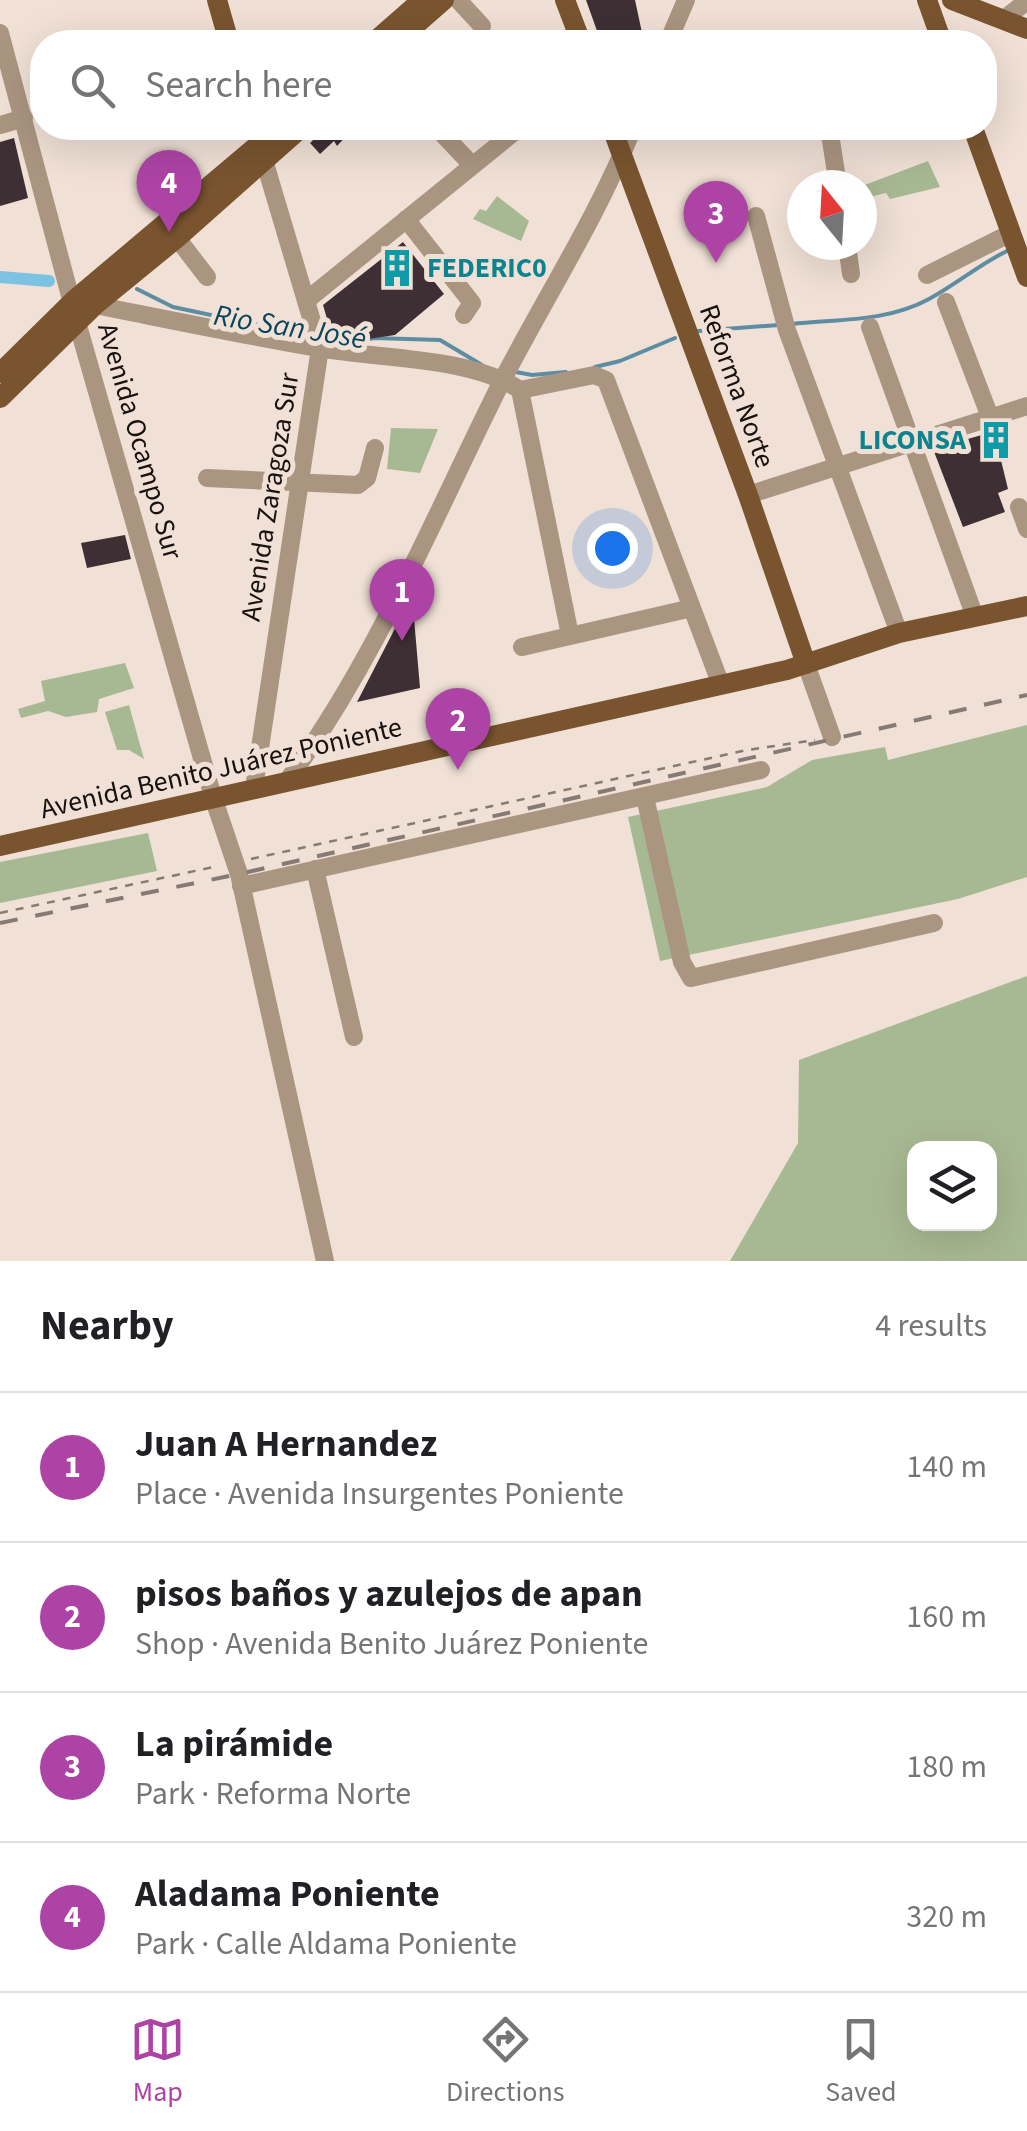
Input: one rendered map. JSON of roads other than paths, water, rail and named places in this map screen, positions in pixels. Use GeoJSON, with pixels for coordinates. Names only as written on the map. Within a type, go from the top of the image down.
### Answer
{"type":"FeatureCollection","features":[{"type":"Feature","properties":{"kind":"main road"},"geometry":{"type":"LineString","coordinates":[[217,0],[226,30]]}},
{"type":"Feature","properties":{"kind":"main road"},"geometry":{"type":"LineString","coordinates":[[393,30],[442,0]]}},
{"type":"Feature","properties":{"kind":"main road"},"geometry":{"type":"LineString","coordinates":[[409,30],[442,0]]}},
{"type":"Feature","properties":{"kind":"main road"},"geometry":{"type":"LineString","coordinates":[[566,0],[577,30]]}},
{"type":"Feature","properties":{"kind":"main road"},"geometry":{"type":"LineString","coordinates":[[927,0],[938,30]]}},
{"type":"Feature","properties":{"kind":"main road"},"geometry":{"type":"LineString","coordinates":[[952,0],[1027,28]]}},
{"type":"Feature","properties":{"kind":"main road","name":"Reforma Norte"},"geometry":{"type":"LineString","coordinates":[[617,140],[806,664]]}},
{"type":"Feature","properties":{"kind":"main road"},"geometry":{"type":"LineString","coordinates":[[977,140],[1027,276]]}},
{"type":"Feature","properties":{"kind":"main road"},"geometry":{"type":"LineString","coordinates":[[0,373],[73,301],[258,144]]}},
{"type":"Feature","properties":{"kind":"main road"},"geometry":{"type":"LineString","coordinates":[[0,398],[95,305],[177,238],[258,144]]}},
{"type":"Feature","properties":{"kind":"main road","name":"Avenida Benito Juárez Poniente"},"geometry":{"type":"LineString","coordinates":[[0,846],[721,685],[806,664],[899,634],[1027,606]]}},
{"type":"Feature","properties":{"kind":"street"},"geometry":{"type":"LineString","coordinates":[[442,0],[482,26]]}},
{"type":"Feature","properties":{"kind":"street"},"geometry":{"type":"LineString","coordinates":[[673,30],[686,0]]}},
{"type":"Feature","properties":{"kind":"street"},"geometry":{"type":"LineString","coordinates":[[1004,19],[1026,1]]}},
{"type":"Feature","properties":{"kind":"street","name":"Avenida Ocampo Sur"},"geometry":{"type":"LineString","coordinates":[[0,33],[213,797],[236,862],[325,1261]]}},
{"type":"Feature","properties":{"kind":"street"},"geometry":{"type":"LineString","coordinates":[[0,126],[24,118]]}},
{"type":"Feature","properties":{"kind":"street"},"geometry":{"type":"LineString","coordinates":[[449,140],[472,164]]}},
{"type":"Feature","properties":{"kind":"street"},"geometry":{"type":"LineString","coordinates":[[307,300],[503,140]]}},
{"type":"Feature","properties":{"kind":"street"},"geometry":{"type":"LineString","coordinates":[[287,780],[325,729],[354,680],[628,140]]}},
{"type":"Feature","properties":{"kind":"street"},"geometry":{"type":"LineString","coordinates":[[831,140],[836,170]]}},
{"type":"Feature","properties":{"kind":"street","name":"Avenida Zaragoza Sur"},"geometry":{"type":"LineString","coordinates":[[254,788],[300,482],[317,337],[258,144]]}},
{"type":"Feature","properties":{"kind":"street"},"geometry":{"type":"LineString","coordinates":[[756,216],[786,330],[899,634]]}},
{"type":"Feature","properties":{"kind":"street"},"geometry":{"type":"LineString","coordinates":[[406,220],[467,307]]}},
{"type":"Feature","properties":{"kind":"street"},"geometry":{"type":"LineString","coordinates":[[177,238],[206,277]]}},
{"type":"Feature","properties":{"kind":"street"},"geometry":{"type":"LineString","coordinates":[[928,275],[1014,240]]}},
{"type":"Feature","properties":{"kind":"street"},"geometry":{"type":"LineString","coordinates":[[849,260],[851,274]]}},
{"type":"Feature","properties":{"kind":"street"},"geometry":{"type":"LineString","coordinates":[[946,302],[990,417]]}},
{"type":"Feature","properties":{"kind":"street"},"geometry":{"type":"LineString","coordinates":[[95,305],[317,337],[431,364],[507,372],[520,390],[570,635]]}},
{"type":"Feature","properties":{"kind":"street"},"geometry":{"type":"LineString","coordinates":[[870,327],[975,617]]}},
{"type":"Feature","properties":{"kind":"street"},"geometry":{"type":"LineString","coordinates":[[520,390],[594,375],[606,380],[721,685]]}},
{"type":"Feature","properties":{"kind":"street"},"geometry":{"type":"LineString","coordinates":[[748,495],[1027,406]]}},
{"type":"Feature","properties":{"kind":"street"},"geometry":{"type":"LineString","coordinates":[[207,478],[358,485],[367,478],[375,448]]}},
{"type":"Feature","properties":{"kind":"street"},"geometry":{"type":"LineString","coordinates":[[1019,507],[1027,529]]}},
{"type":"Feature","properties":{"kind":"street"},"geometry":{"type":"LineString","coordinates":[[522,647],[692,608]]}},
{"type":"Feature","properties":{"kind":"street"},"geometry":{"type":"LineString","coordinates":[[806,664],[832,737]]}},
{"type":"Feature","properties":{"kind":"street"},"geometry":{"type":"LineString","coordinates":[[241,886],[761,770]]}},
{"type":"Feature","properties":{"kind":"street"},"geometry":{"type":"LineString","coordinates":[[644,797],[682,962],[691,978],[934,922]]}},
{"type":"Feature","properties":{"kind":"street"},"geometry":{"type":"LineString","coordinates":[[315,869],[354,1037]]}},
{"type":"Feature","properties":{"kind":"waterway","name":"Rio San José"},"geometry":{"type":"LineString","coordinates":[[792,324],[896,312],[939,293],[1009,250]]}},
{"type":"Feature","properties":{"kind":"waterway","name":"Rio San José"},"geometry":{"type":"LineString","coordinates":[[0,277],[49,281]]}},
{"type":"Feature","properties":{"kind":"waterway","name":"Rio San José"},"geometry":{"type":"LineString","coordinates":[[137,289],[173,307],[310,336]]}},
{"type":"Feature","properties":{"kind":"waterway","name":"Rio San José"},"geometry":{"type":"LineString","coordinates":[[698,331],[779,325]]}},
{"type":"Feature","properties":{"kind":"waterway","name":"Rio San José"},"geometry":{"type":"LineString","coordinates":[[324,338],[355,342],[374,338],[440,340],[482,365]]}},
{"type":"Feature","properties":{"kind":"waterway","name":"Rio San José"},"geometry":{"type":"LineString","coordinates":[[595,367],[675,338]]}},
{"type":"Feature","properties":{"kind":"waterway","name":"Rio San José"},"geometry":{"type":"LineString","coordinates":[[516,372],[566,372]]}},
{"type":"Feature","properties":{"kind":"railway"},"geometry":{"type":"LineString","coordinates":[[0,923],[239,874],[1027,695]]}},
{"type":"Feature","properties":{"kind":"place","name":"Aladama Poniente"},"geometry":{"type":"Point","coordinates":[169,232]}},
{"type":"Feature","properties":{"kind":"place","name":"La pirámide"},"geometry":{"type":"Point","coordinates":[716,263]}},
{"type":"Feature","properties":{"kind":"place","name":"FEDERIC0"},"geometry":{"type":"Point","coordinates":[397,268]}},
{"type":"Feature","properties":{"kind":"place","name":"LICONSA"},"geometry":{"type":"Point","coordinates":[996,440]}},
{"type":"Feature","properties":{"kind":"place","name":"Juan A Hernandez"},"geometry":{"type":"Point","coordinates":[402,641]}},
{"type":"Feature","properties":{"kind":"place","name":"pisos baños y azulejos de apan"},"geometry":{"type":"Point","coordinates":[458,770]}}]}
